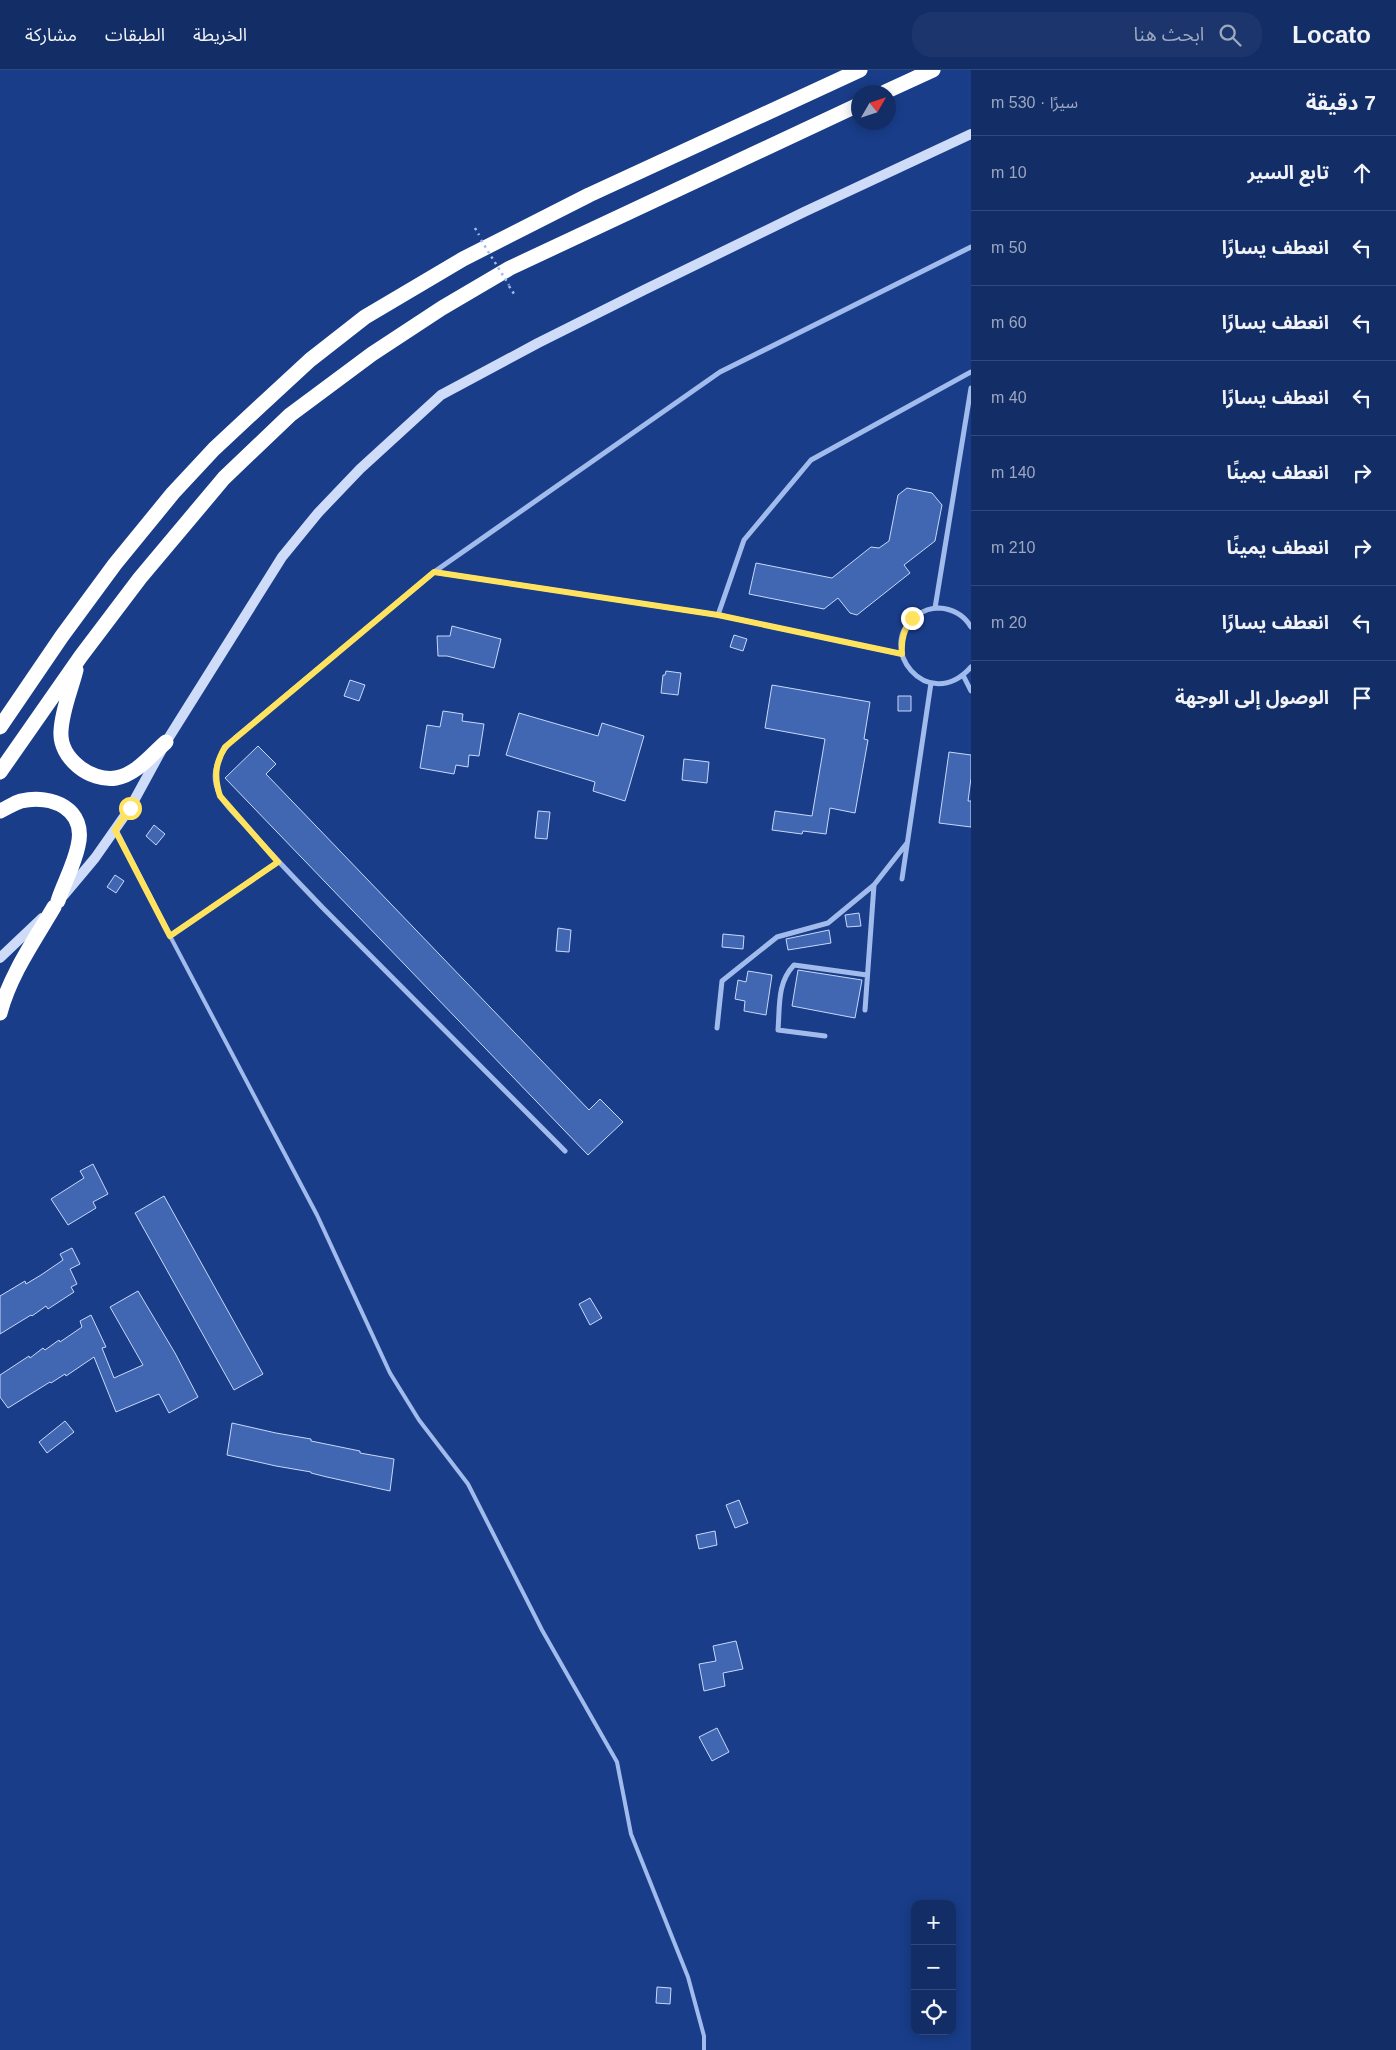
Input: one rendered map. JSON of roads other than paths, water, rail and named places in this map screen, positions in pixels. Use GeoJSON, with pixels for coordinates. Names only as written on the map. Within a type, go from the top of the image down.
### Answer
{"type":"FeatureCollection","features":[{"type":"Feature","properties":{"kind":"highway"},"geometry":{"type":"LineString","coordinates":[[0,727],[105,578],[173,493],[214,449],[310,360],[366,317],[462,260],[589,195],[860,70]]}},
{"type":"Feature","properties":{"kind":"highway"},"geometry":{"type":"LineString","coordinates":[[896,87],[933,70]]}},
{"type":"Feature","properties":{"kind":"highway"},"geometry":{"type":"LineString","coordinates":[[0,772],[80,656],[140,578],[224,478],[290,414],[372,354],[442,308],[510,268],[851,108]]}},
{"type":"Feature","properties":{"kind":"highway"},"geometry":{"type":"LineString","coordinates":[[80,656],[61,732],[65,750],[75,764],[89,773],[117,778],[131,772],[166,742]]}},
{"type":"Feature","properties":{"kind":"highway"},"geometry":{"type":"LineString","coordinates":[[0,811],[20,801],[43,799],[61,803],[75,816],[80,834],[79,846],[56,904],[18,967],[0,1013]]}},
{"type":"Feature","properties":{"kind":"main road"},"geometry":{"type":"LineString","coordinates":[[0,958],[56,904],[95,858],[115,830],[130,808],[166,742],[282,557],[318,513],[354,476],[441,394],[644,290],[804,212],[971,134]]}},
{"type":"Feature","properties":{"kind":"street"},"geometry":{"type":"LineString","coordinates":[[565,1151],[278,862],[220,796],[215,770],[219,758],[225,747],[235,738],[434,572],[720,372],[971,247]]}},
{"type":"Feature","properties":{"kind":"street"},"geometry":{"type":"LineString","coordinates":[[718,615],[744,540],[811,460],[971,372]]}},
{"type":"Feature","properties":{"kind":"street"},"geometry":{"type":"LineString","coordinates":[[935,608],[971,388]]}},
{"type":"Feature","properties":{"kind":"street"},"geometry":{"type":"LineString","coordinates":[[434,572],[718,615],[902,654]]}},
{"type":"Feature","properties":{"kind":"street"},"geometry":{"type":"LineString","coordinates":[[971,627],[958,613],[947,609],[935,608],[923,611],[912,618],[905,629],[901,641],[902,654],[906,666],[915,676],[931,683],[952,682],[963,676],[971,667]]}},
{"type":"Feature","properties":{"kind":"street"},"geometry":{"type":"LineString","coordinates":[[963,676],[971,691]]}},
{"type":"Feature","properties":{"kind":"street"},"geometry":{"type":"LineString","coordinates":[[902,879],[931,683]]}},
{"type":"Feature","properties":{"kind":"street"},"geometry":{"type":"LineString","coordinates":[[115,830],[170,936],[278,862]]}},
{"type":"Feature","properties":{"kind":"street"},"geometry":{"type":"LineString","coordinates":[[717,1028],[722,981],[726,977],[777,937],[828,923],[874,885],[907,843]]}},
{"type":"Feature","properties":{"kind":"street"},"geometry":{"type":"LineString","coordinates":[[864,1010],[874,885]]}},
{"type":"Feature","properties":{"kind":"street"},"geometry":{"type":"LineString","coordinates":[[825,1036],[778,1030],[781,990],[785,975],[794,965],[867,975]]}},
{"type":"Feature","properties":{"kind":"lane"},"geometry":{"type":"LineString","coordinates":[[170,936],[317,1215],[390,1373],[419,1420],[468,1484],[542,1630],[617,1762],[631,1834],[688,1977],[704,2036],[704,2050]]}}]}
